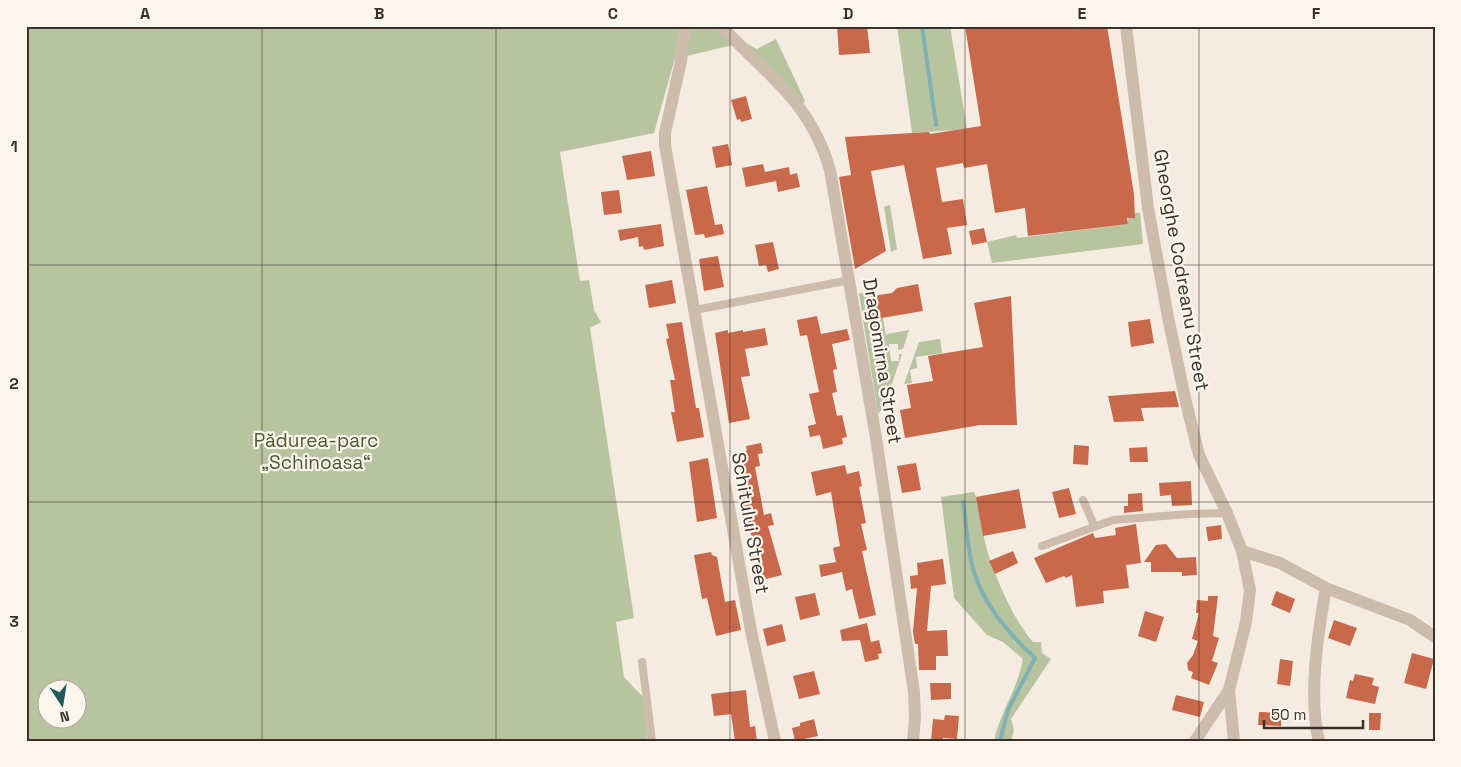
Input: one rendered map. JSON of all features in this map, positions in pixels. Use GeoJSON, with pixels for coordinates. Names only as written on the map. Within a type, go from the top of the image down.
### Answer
{"type":"FeatureCollection","features":[{"type":"Feature","properties":{"kind":"street","name":"Schitului Street"},"geometry":{"type":"LineString","coordinates":[[685,26],[681,61],[665,133],[665,145],[751,632],[774,741]]}},
{"type":"Feature","properties":{"kind":"street","name":"Dragomirna Street"},"geometry":{"type":"LineString","coordinates":[[721,26],[790,95],[817,136],[830,170],[876,438],[914,692],[915,718],[913,741]]}},
{"type":"Feature","properties":{"kind":"street","name":"Gheorghe Codreanu Street"},"geometry":{"type":"LineString","coordinates":[[1126,26],[1148,208],[1168,317],[1200,455],[1242,551],[1250,590],[1249,604],[1229,690],[1195,741]]}},
{"type":"Feature","properties":{"kind":"street"},"geometry":{"type":"LineString","coordinates":[[1242,551],[1280,562],[1326,588],[1410,620],[1435,637]]}},
{"type":"Feature","properties":{"kind":"street"},"geometry":{"type":"LineString","coordinates":[[1319,741],[1314,702],[1321,613],[1326,588]]}},
{"type":"Feature","properties":{"kind":"street"},"geometry":{"type":"LineString","coordinates":[[1229,690],[1234,741]]}},
{"type":"Feature","properties":{"kind":"lane"},"geometry":{"type":"LineString","coordinates":[[694,310],[850,280]]}},
{"type":"Feature","properties":{"kind":"lane"},"geometry":{"type":"LineString","coordinates":[[1083,500],[1094,525]]}},
{"type":"Feature","properties":{"kind":"lane"},"geometry":{"type":"LineString","coordinates":[[1042,546],[1094,525],[1113,520],[1227,513]]}},
{"type":"Feature","properties":{"kind":"lane"},"geometry":{"type":"LineString","coordinates":[[642,662],[652,741]]}},
{"type":"Feature","properties":{"kind":"green space","name":"Pădurea-parc „Schinoasa“"},"geometry":{"type":"Polygon","coordinates":[[[26,26],[680,26],[675,58],[654,133],[560,152],[580,281],[589,280],[594,310],[601,322],[590,328],[634,618],[616,622],[624,677],[643,697],[648,741],[26,741],[26,26]]]}},
{"type":"Feature","properties":{"kind":"green space"},"geometry":{"type":"Polygon","coordinates":[[[690,26],[715,26],[733,45],[687,56],[690,26]]]}},
{"type":"Feature","properties":{"kind":"green space"},"geometry":{"type":"Polygon","coordinates":[[[897,26],[950,26],[967,129],[912,133],[897,26]]]}},
{"type":"Feature","properties":{"kind":"green space"},"geometry":{"type":"Polygon","coordinates":[[[776,39],[805,101],[803,103],[740,40],[757,49],[776,39]]]}},
{"type":"Feature","properties":{"kind":"green space"},"geometry":{"type":"Polygon","coordinates":[[[890,205],[897,249],[891,252],[884,207],[890,205]]]}},
{"type":"Feature","properties":{"kind":"green space"},"geometry":{"type":"Polygon","coordinates":[[[1127,213],[1140,213],[1143,244],[992,263],[987,242],[1016,235],[1017,238],[1128,224],[1127,213]]]}},
{"type":"Feature","properties":{"kind":"green space"},"geometry":{"type":"Polygon","coordinates":[[[866,291],[867,297],[883,318],[886,336],[887,334],[909,330],[903,349],[898,350],[898,344],[889,344],[891,361],[899,361],[899,354],[902,354],[884,407],[878,414],[859,294],[866,291]]]}},
{"type":"Feature","properties":{"kind":"green space"},"geometry":{"type":"Polygon","coordinates":[[[940,339],[942,353],[916,357],[917,368],[910,370],[912,383],[904,384],[919,342],[940,339]]]}},
{"type":"Feature","properties":{"kind":"green space"},"geometry":{"type":"Polygon","coordinates":[[[974,492],[987,550],[1003,593],[1025,632],[1033,642],[1041,642],[1042,653],[1051,659],[1011,719],[1014,730],[1011,741],[994,741],[1000,720],[1021,670],[1023,659],[1003,642],[987,635],[954,598],[941,497],[974,492]]]}},
{"type":"Feature","properties":{"kind":"building"},"geometry":{"type":"Polygon","coordinates":[[[837,26],[867,26],[870,53],[839,55],[837,26]]]}},
{"type":"Feature","properties":{"kind":"building"},"geometry":{"type":"Polygon","coordinates":[[[965,26],[1107,26],[1134,194],[1135,218],[1127,218],[1128,224],[1028,236],[1025,208],[995,213],[987,164],[964,168],[963,163],[936,168],[942,202],[963,199],[967,225],[947,228],[952,254],[923,259],[904,165],[871,171],[886,251],[855,269],[839,177],[851,175],[845,137],[929,132],[930,134],[981,126],[965,26]]]}},
{"type":"Feature","properties":{"kind":"building"},"geometry":{"type":"Polygon","coordinates":[[[746,96],[752,119],[741,122],[740,119],[737,120],[731,100],[746,96]]]}},
{"type":"Feature","properties":{"kind":"building"},"geometry":{"type":"Polygon","coordinates":[[[728,144],[732,165],[716,168],[712,147],[728,144]]]}},
{"type":"Feature","properties":{"kind":"building"},"geometry":{"type":"Polygon","coordinates":[[[651,151],[655,176],[627,180],[622,156],[651,151]]]}},
{"type":"Feature","properties":{"kind":"building"},"geometry":{"type":"Polygon","coordinates":[[[763,164],[765,172],[789,167],[790,175],[797,173],[800,187],[778,192],[776,181],[746,187],[742,168],[763,164]]]}},
{"type":"Feature","properties":{"kind":"building"},"geometry":{"type":"Polygon","coordinates":[[[707,186],[715,225],[722,224],[724,234],[705,238],[704,234],[695,235],[686,190],[707,186]]]}},
{"type":"Feature","properties":{"kind":"building"},"geometry":{"type":"Polygon","coordinates":[[[619,190],[622,213],[604,215],[601,192],[619,190]]]}},
{"type":"Feature","properties":{"kind":"building"},"geometry":{"type":"Polygon","coordinates":[[[661,224],[664,246],[644,250],[643,246],[639,247],[638,237],[620,241],[618,230],[661,224]]]}},
{"type":"Feature","properties":{"kind":"building"},"geometry":{"type":"Polygon","coordinates":[[[984,228],[987,242],[972,245],[969,231],[984,228]]]}},
{"type":"Feature","properties":{"kind":"building"},"geometry":{"type":"Polygon","coordinates":[[[773,242],[779,269],[768,272],[766,265],[759,266],[755,245],[773,242]]]}},
{"type":"Feature","properties":{"kind":"building"},"geometry":{"type":"Polygon","coordinates":[[[718,256],[724,287],[704,291],[699,259],[718,256]]]}},
{"type":"Feature","properties":{"kind":"building"},"geometry":{"type":"Polygon","coordinates":[[[672,280],[676,303],[649,308],[645,285],[672,280]]]}},
{"type":"Feature","properties":{"kind":"building"},"geometry":{"type":"Polygon","coordinates":[[[918,284],[923,311],[870,320],[866,297],[892,293],[897,288],[918,284]]]}},
{"type":"Feature","properties":{"kind":"building"},"geometry":{"type":"Polygon","coordinates":[[[1011,296],[1017,425],[980,425],[905,438],[900,410],[911,408],[907,385],[933,381],[928,356],[983,347],[974,303],[1011,296]]]}},
{"type":"Feature","properties":{"kind":"building"},"geometry":{"type":"Polygon","coordinates":[[[817,316],[821,334],[847,329],[850,340],[832,344],[837,369],[833,370],[837,392],[832,393],[837,416],[842,415],[847,437],[842,438],[843,444],[823,449],[820,435],[810,437],[808,426],[816,424],[809,394],[819,392],[807,335],[800,336],[797,320],[817,316]]]}},
{"type":"Feature","properties":{"kind":"building"},"geometry":{"type":"Polygon","coordinates":[[[1150,319],[1154,343],[1131,347],[1128,322],[1150,319]]]}},
{"type":"Feature","properties":{"kind":"building"},"geometry":{"type":"Polygon","coordinates":[[[682,322],[696,408],[699,408],[704,437],[677,442],[671,412],[675,412],[670,380],[675,380],[666,339],[669,338],[666,324],[682,322]]]}},
{"type":"Feature","properties":{"kind":"building"},"geometry":{"type":"Polygon","coordinates":[[[765,328],[768,345],[745,349],[750,376],[741,377],[750,419],[729,423],[715,333],[728,330],[728,333],[743,330],[743,332],[765,328]]]}},
{"type":"Feature","properties":{"kind":"building"},"geometry":{"type":"Polygon","coordinates":[[[1175,391],[1179,407],[1141,408],[1144,421],[1114,422],[1108,396],[1175,391]]]}},
{"type":"Feature","properties":{"kind":"building"},"geometry":{"type":"Polygon","coordinates":[[[761,443],[763,453],[758,454],[760,466],[755,467],[764,515],[771,513],[774,525],[768,526],[782,575],[762,580],[744,505],[741,485],[744,484],[738,453],[747,451],[746,446],[761,443]]]}},
{"type":"Feature","properties":{"kind":"building"},"geometry":{"type":"Polygon","coordinates":[[[1074,445],[1089,446],[1088,465],[1073,464],[1074,445]]]}},
{"type":"Feature","properties":{"kind":"building"},"geometry":{"type":"Polygon","coordinates":[[[1147,447],[1148,462],[1130,462],[1129,448],[1147,447]]]}},
{"type":"Feature","properties":{"kind":"building"},"geometry":{"type":"Polygon","coordinates":[[[708,458],[717,518],[697,522],[689,462],[708,458]]]}},
{"type":"Feature","properties":{"kind":"building"},"geometry":{"type":"Polygon","coordinates":[[[916,463],[921,490],[902,493],[897,466],[916,463]]]}},
{"type":"Feature","properties":{"kind":"building"},"geometry":{"type":"Polygon","coordinates":[[[845,465],[847,474],[859,471],[862,486],[859,487],[866,523],[861,524],[867,550],[862,551],[876,615],[859,619],[852,589],[846,591],[842,572],[821,577],[819,565],[836,562],[833,548],[840,546],[831,492],[816,496],[811,472],[845,465]]]}},
{"type":"Feature","properties":{"kind":"building"},"geometry":{"type":"Polygon","coordinates":[[[1191,481],[1192,505],[1172,506],[1171,495],[1160,496],[1159,483],[1191,481]]]}},
{"type":"Feature","properties":{"kind":"building"},"geometry":{"type":"Polygon","coordinates":[[[1069,488],[1076,514],[1059,518],[1052,492],[1069,488]]]}},
{"type":"Feature","properties":{"kind":"building"},"geometry":{"type":"Polygon","coordinates":[[[1019,489],[1026,528],[983,536],[976,497],[1019,489]]]}},
{"type":"Feature","properties":{"kind":"building"},"geometry":{"type":"Polygon","coordinates":[[[1142,493],[1143,511],[1124,513],[1124,506],[1128,506],[1128,494],[1142,493]]]}},
{"type":"Feature","properties":{"kind":"building"},"geometry":{"type":"Polygon","coordinates":[[[1136,524],[1141,563],[1126,565],[1129,588],[1103,591],[1104,603],[1076,607],[1072,575],[1046,583],[1034,558],[1093,533],[1095,538],[1116,535],[1115,528],[1136,524]]]}},
{"type":"Feature","properties":{"kind":"building"},"geometry":{"type":"Polygon","coordinates":[[[1221,525],[1222,539],[1208,541],[1206,527],[1221,525]]]}},
{"type":"Feature","properties":{"kind":"building"},"geometry":{"type":"Polygon","coordinates":[[[1166,544],[1177,558],[1196,557],[1197,575],[1182,576],[1182,572],[1151,572],[1151,562],[1144,562],[1156,545],[1166,544]]]}},
{"type":"Feature","properties":{"kind":"building"},"geometry":{"type":"Polygon","coordinates":[[[1013,551],[1018,563],[995,574],[989,561],[1013,551]]]}},
{"type":"Feature","properties":{"kind":"building"},"geometry":{"type":"Polygon","coordinates":[[[711,552],[712,555],[717,557],[725,602],[735,600],[741,630],[716,636],[707,598],[702,599],[694,555],[711,552]]]}},
{"type":"Feature","properties":{"kind":"building"},"geometry":{"type":"Polygon","coordinates":[[[943,559],[946,584],[931,586],[927,631],[947,630],[948,656],[936,656],[936,670],[919,670],[918,644],[915,644],[913,632],[917,588],[911,589],[910,576],[918,575],[917,563],[943,559]]]}},
{"type":"Feature","properties":{"kind":"building"},"geometry":{"type":"Polygon","coordinates":[[[1276,591],[1295,599],[1290,613],[1271,605],[1276,591]]]}},
{"type":"Feature","properties":{"kind":"building"},"geometry":{"type":"Polygon","coordinates":[[[815,593],[820,615],[800,620],[795,597],[815,593]]]}},
{"type":"Feature","properties":{"kind":"building"},"geometry":{"type":"Polygon","coordinates":[[[1208,596],[1218,596],[1213,636],[1219,638],[1212,661],[1218,663],[1209,685],[1191,678],[1193,672],[1188,670],[1187,663],[1193,655],[1198,641],[1192,639],[1199,613],[1196,613],[1197,600],[1208,601],[1208,596]]]}},
{"type":"Feature","properties":{"kind":"building"},"geometry":{"type":"Polygon","coordinates":[[[1145,611],[1164,617],[1156,642],[1138,636],[1145,611]]]}},
{"type":"Feature","properties":{"kind":"building"},"geometry":{"type":"Polygon","coordinates":[[[1334,620],[1357,628],[1350,646],[1328,638],[1334,620]]]}},
{"type":"Feature","properties":{"kind":"building"},"geometry":{"type":"Polygon","coordinates":[[[867,623],[871,642],[879,640],[882,653],[878,654],[879,659],[865,662],[860,640],[842,641],[840,630],[867,623]]]}},
{"type":"Feature","properties":{"kind":"building"},"geometry":{"type":"Polygon","coordinates":[[[782,624],[786,641],[767,646],[763,629],[782,624]]]}},
{"type":"Feature","properties":{"kind":"building"},"geometry":{"type":"Polygon","coordinates":[[[1412,653],[1434,659],[1426,689],[1404,683],[1412,653]]]}},
{"type":"Feature","properties":{"kind":"building"},"geometry":{"type":"Polygon","coordinates":[[[1280,659],[1293,661],[1290,686],[1277,684],[1280,659]]]}},
{"type":"Feature","properties":{"kind":"building"},"geometry":{"type":"Polygon","coordinates":[[[814,671],[820,694],[799,699],[793,676],[814,671]]]}},
{"type":"Feature","properties":{"kind":"building"},"geometry":{"type":"Polygon","coordinates":[[[1355,674],[1374,678],[1372,685],[1379,687],[1375,704],[1346,698],[1350,680],[1353,681],[1355,674]]]}},
{"type":"Feature","properties":{"kind":"building"},"geometry":{"type":"Polygon","coordinates":[[[930,683],[951,683],[951,699],[931,700],[930,683]]]}},
{"type":"Feature","properties":{"kind":"building"},"geometry":{"type":"Polygon","coordinates":[[[746,690],[750,727],[755,726],[757,741],[735,741],[731,714],[714,716],[711,694],[746,690]]]}},
{"type":"Feature","properties":{"kind":"building"},"geometry":{"type":"Polygon","coordinates":[[[1176,695],[1204,702],[1200,717],[1172,710],[1176,695]]]}},
{"type":"Feature","properties":{"kind":"building"},"geometry":{"type":"Polygon","coordinates":[[[1259,712],[1281,713],[1281,726],[1258,725],[1259,712]]]}},
{"type":"Feature","properties":{"kind":"building"},"geometry":{"type":"Polygon","coordinates":[[[1369,713],[1381,713],[1380,730],[1369,730],[1369,713]]]}},
{"type":"Feature","properties":{"kind":"building"},"geometry":{"type":"Polygon","coordinates":[[[945,715],[959,716],[957,739],[943,738],[943,741],[931,741],[933,719],[944,720],[945,715]]]}},
{"type":"Feature","properties":{"kind":"building"},"geometry":{"type":"Polygon","coordinates":[[[814,719],[818,736],[795,741],[792,728],[800,726],[800,723],[814,719]]]}},
{"type":"Feature","properties":{"kind":"waterway"},"geometry":{"type":"LineString","coordinates":[[922,26],[936,125]]}},
{"type":"Feature","properties":{"kind":"waterway"},"geometry":{"type":"LineString","coordinates":[[963,502],[970,558],[980,587],[992,610],[1035,658],[1008,710],[1000,741]]}}]}
